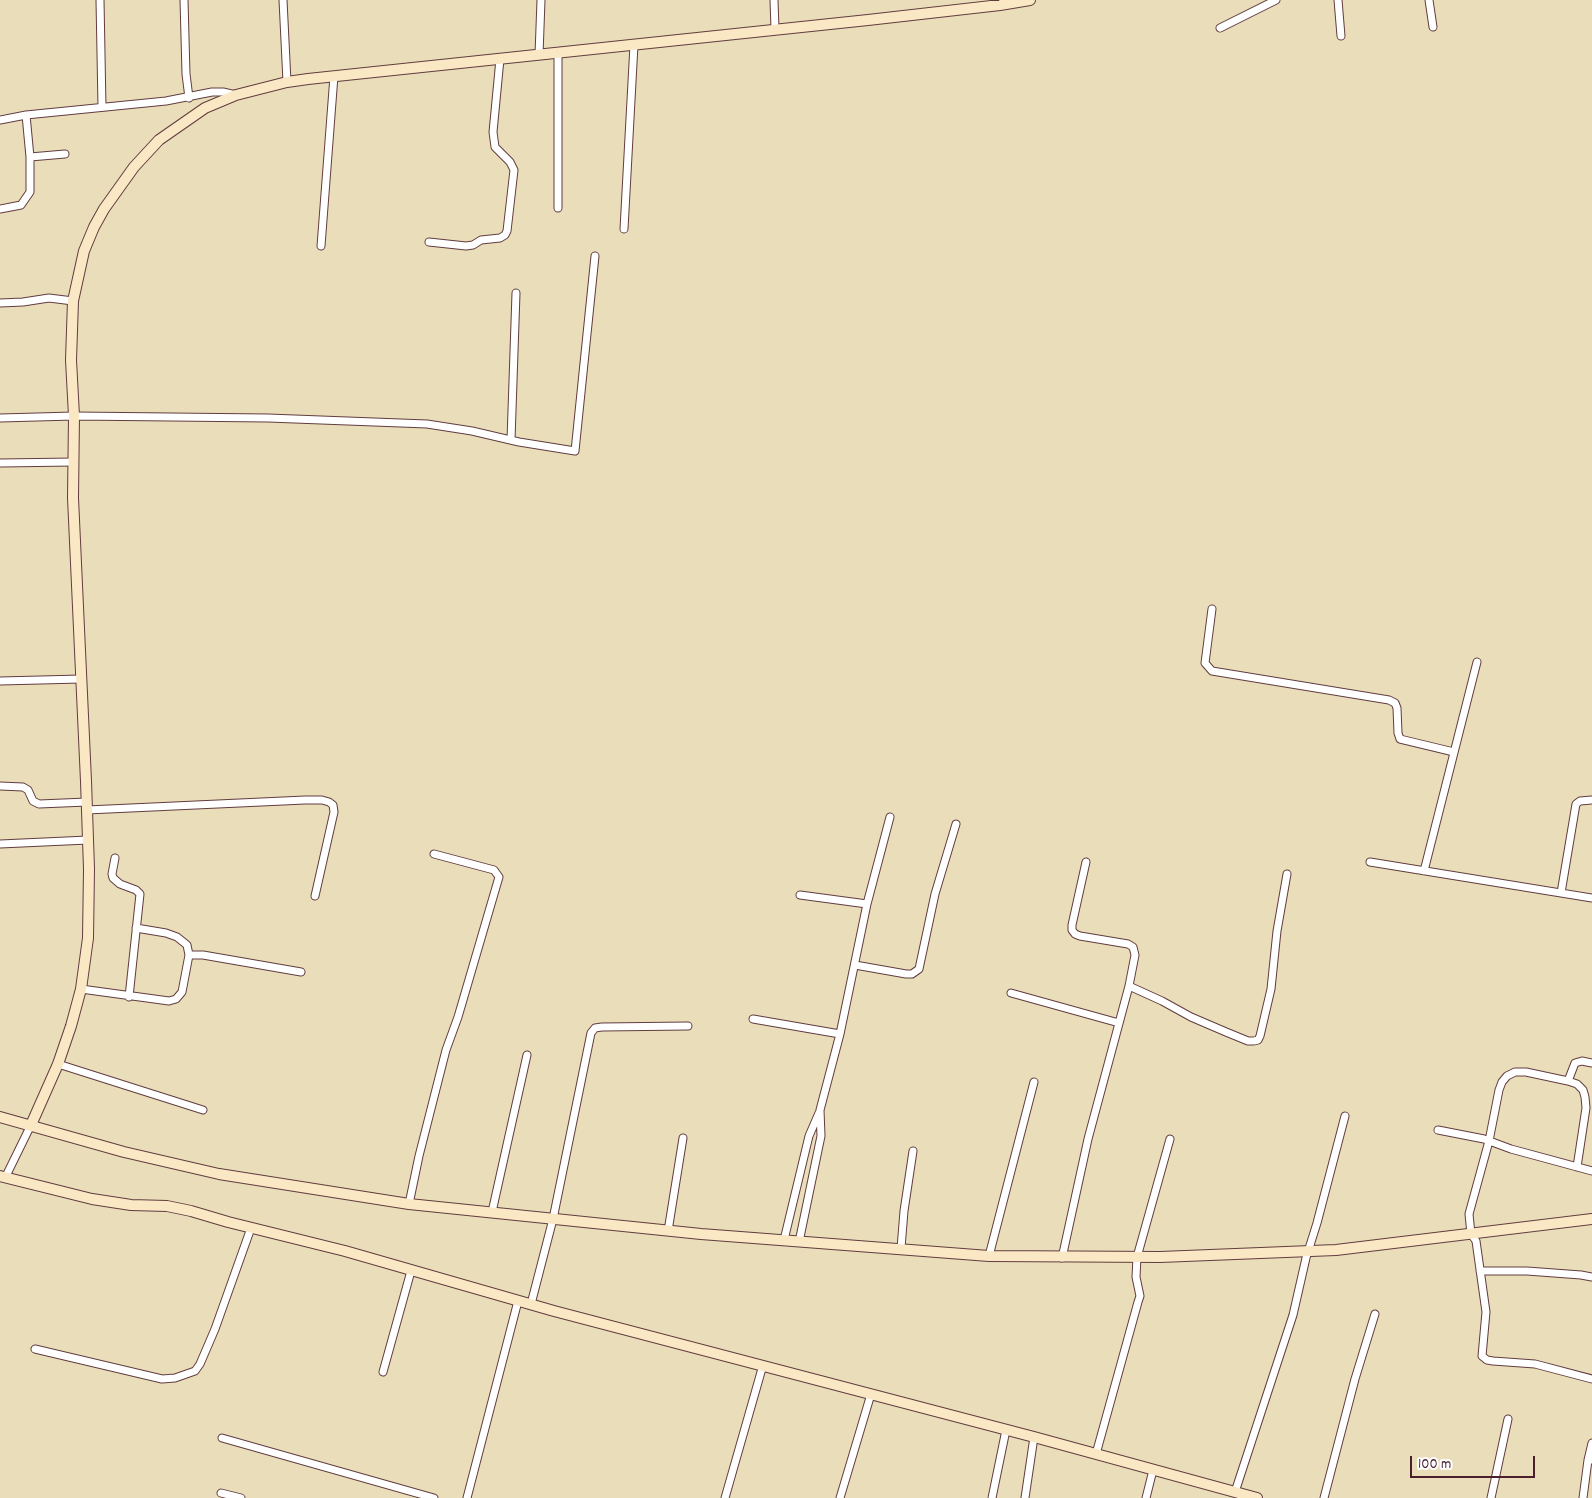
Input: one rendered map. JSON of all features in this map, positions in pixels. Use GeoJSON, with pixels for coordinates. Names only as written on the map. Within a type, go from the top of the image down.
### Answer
{"type":"FeatureCollection","features":[{"type":"Feature","properties":{"kind":"main road"},"geometry":{"type":"LineString","coordinates":[[31,1125],[58,1064],[71,1026],[81,989],[88,938],[87,806],[73,498],[74,416],[72,360],[74,301],[84,251],[101,215],[122,182],[159,140],[205,108],[236,95],[287,82],[960,10],[1030,0]]}},
{"type":"Feature","properties":{"kind":"main road"},"geometry":{"type":"LineString","coordinates":[[0,1117],[124,1152],[219,1174],[409,1204],[668,1231],[989,1256],[1062,1258],[1228,1256],[1336,1250],[1592,1219]]}},
{"type":"Feature","properties":{"kind":"main road"},"geometry":{"type":"LineString","coordinates":[[2,1177],[92,1199],[131,1205],[177,1207],[251,1228],[345,1251],[518,1301],[1034,1437],[1257,1498]]}},
{"type":"Feature","properties":{"kind":"street"},"geometry":{"type":"LineString","coordinates":[[100,0],[102,107]]}},
{"type":"Feature","properties":{"kind":"street"},"geometry":{"type":"LineString","coordinates":[[184,0],[186,74],[189,98]]}},
{"type":"Feature","properties":{"kind":"street"},"geometry":{"type":"LineString","coordinates":[[283,0],[287,82]]}},
{"type":"Feature","properties":{"kind":"street"},"geometry":{"type":"LineString","coordinates":[[539,55],[541,0]]}},
{"type":"Feature","properties":{"kind":"street"},"geometry":{"type":"LineString","coordinates":[[774,0],[776,29]]}},
{"type":"Feature","properties":{"kind":"street"},"geometry":{"type":"LineString","coordinates":[[1220,28],[1276,0]]}},
{"type":"Feature","properties":{"kind":"street"},"geometry":{"type":"LineString","coordinates":[[1338,0],[1340,36]]}},
{"type":"Feature","properties":{"kind":"street"},"geometry":{"type":"LineString","coordinates":[[1429,0],[1433,27]]}},
{"type":"Feature","properties":{"kind":"street"},"geometry":{"type":"LineString","coordinates":[[624,229],[634,45]]}},
{"type":"Feature","properties":{"kind":"street"},"geometry":{"type":"LineString","coordinates":[[558,53],[558,208]]}},
{"type":"Feature","properties":{"kind":"street"},"geometry":{"type":"LineString","coordinates":[[429,242],[466,246],[473,245],[482,240],[500,238],[507,231],[514,170],[510,162],[495,147],[493,132],[500,59]]}},
{"type":"Feature","properties":{"kind":"street"},"geometry":{"type":"LineString","coordinates":[[321,246],[334,76]]}},
{"type":"Feature","properties":{"kind":"street"},"geometry":{"type":"LineString","coordinates":[[0,120],[26,115],[189,98],[223,92],[236,95]]}},
{"type":"Feature","properties":{"kind":"street"},"geometry":{"type":"LineString","coordinates":[[0,209],[21,205],[30,192],[30,157],[26,115]]}},
{"type":"Feature","properties":{"kind":"street"},"geometry":{"type":"LineString","coordinates":[[30,157],[64,154]]}},
{"type":"Feature","properties":{"kind":"street"},"geometry":{"type":"LineString","coordinates":[[0,418],[74,416],[287,418],[427,424],[575,451],[595,256]]}},
{"type":"Feature","properties":{"kind":"street"},"geometry":{"type":"LineString","coordinates":[[510,440],[516,292]]}},
{"type":"Feature","properties":{"kind":"street"},"geometry":{"type":"LineString","coordinates":[[0,303],[50,298],[74,301]]}},
{"type":"Feature","properties":{"kind":"street"},"geometry":{"type":"LineString","coordinates":[[0,463],[74,462]]}},
{"type":"Feature","properties":{"kind":"street"},"geometry":{"type":"LineString","coordinates":[[1212,609],[1205,663],[1212,671],[1389,700],[1395,703],[1398,708],[1398,733],[1400,739],[1454,752]]}},
{"type":"Feature","properties":{"kind":"street"},"geometry":{"type":"LineString","coordinates":[[1424,871],[1476,662]]}},
{"type":"Feature","properties":{"kind":"street"},"geometry":{"type":"LineString","coordinates":[[0,681],[81,679]]}},
{"type":"Feature","properties":{"kind":"street"},"geometry":{"type":"LineString","coordinates":[[0,786],[23,787],[28,790],[33,801],[39,804],[87,806],[305,800],[329,802],[333,806],[334,812],[315,896]]}},
{"type":"Feature","properties":{"kind":"street"},"geometry":{"type":"LineString","coordinates":[[1561,893],[1576,804],[1580,801],[1592,800]]}},
{"type":"Feature","properties":{"kind":"street"},"geometry":{"type":"LineString","coordinates":[[784,1240],[809,1136],[820,1110],[840,1034],[867,904],[890,817]]}},
{"type":"Feature","properties":{"kind":"street"},"geometry":{"type":"LineString","coordinates":[[855,965],[906,974],[912,974],[919,968],[922,963],[935,894],[956,824]]}},
{"type":"Feature","properties":{"kind":"street"},"geometry":{"type":"LineString","coordinates":[[0,844],[88,840]]}},
{"type":"Feature","properties":{"kind":"street"},"geometry":{"type":"LineString","coordinates":[[409,1204],[446,1050],[461,1008],[499,877],[494,870],[434,854]]}},
{"type":"Feature","properties":{"kind":"street"},"geometry":{"type":"LineString","coordinates":[[115,858],[113,878],[120,884],[136,890],[140,894],[129,996]]}},
{"type":"Feature","properties":{"kind":"street"},"geometry":{"type":"LineString","coordinates":[[1062,1258],[1088,1139],[1129,986],[1135,955],[1133,947],[1128,944],[1080,936],[1072,930],[1086,862]]}},
{"type":"Feature","properties":{"kind":"street"},"geometry":{"type":"LineString","coordinates":[[1370,862],[1592,898]]}},
{"type":"Feature","properties":{"kind":"street"},"geometry":{"type":"LineString","coordinates":[[1129,986],[1226,1032],[1248,1041],[1258,1040],[1271,989],[1277,931],[1287,874]]}},
{"type":"Feature","properties":{"kind":"street"},"geometry":{"type":"LineString","coordinates":[[800,895],[867,904]]}},
{"type":"Feature","properties":{"kind":"street"},"geometry":{"type":"LineString","coordinates":[[81,989],[161,1001],[176,999],[182,992],[189,955],[187,944],[177,937],[166,933],[136,928]]}},
{"type":"Feature","properties":{"kind":"street"},"geometry":{"type":"LineString","coordinates":[[189,955],[203,955],[301,972]]}},
{"type":"Feature","properties":{"kind":"street"},"geometry":{"type":"LineString","coordinates":[[1011,993],[1119,1023]]}},
{"type":"Feature","properties":{"kind":"street"},"geometry":{"type":"LineString","coordinates":[[753,1018],[840,1034]]}},
{"type":"Feature","properties":{"kind":"street"},"geometry":{"type":"LineString","coordinates":[[530,1304],[553,1219],[592,1033],[595,1028],[602,1027],[688,1026]]}},
{"type":"Feature","properties":{"kind":"street"},"geometry":{"type":"LineString","coordinates":[[492,1212],[527,1055]]}},
{"type":"Feature","properties":{"kind":"street"},"geometry":{"type":"LineString","coordinates":[[1568,1081],[1575,1063],[1582,1061],[1592,1063]]}},
{"type":"Feature","properties":{"kind":"street"},"geometry":{"type":"LineString","coordinates":[[58,1064],[203,1110]]}},
{"type":"Feature","properties":{"kind":"street"},"geometry":{"type":"LineString","coordinates":[[1577,1167],[1586,1108],[1583,1090],[1577,1084],[1568,1081],[1526,1072],[1515,1072],[1507,1076],[1499,1090],[1469,1214],[1471,1234],[1476,1240],[1486,1312],[1481,1354],[1483,1358],[1493,1361],[1535,1364],[1592,1380]]}},
{"type":"Feature","properties":{"kind":"street"},"geometry":{"type":"LineString","coordinates":[[989,1256],[1034,1082]]}},
{"type":"Feature","properties":{"kind":"street"},"geometry":{"type":"LineString","coordinates":[[799,1242],[821,1136],[820,1110]]}},
{"type":"Feature","properties":{"kind":"street"},"geometry":{"type":"LineString","coordinates":[[1235,1492],[1293,1315],[1308,1251],[1345,1116]]}},
{"type":"Feature","properties":{"kind":"street"},"geometry":{"type":"LineString","coordinates":[[2,1177],[31,1125]]}},
{"type":"Feature","properties":{"kind":"street"},"geometry":{"type":"LineString","coordinates":[[1438,1130],[1488,1140],[1511,1149],[1592,1172]]}},
{"type":"Feature","properties":{"kind":"street"},"geometry":{"type":"LineString","coordinates":[[668,1231],[683,1138]]}},
{"type":"Feature","properties":{"kind":"street"},"geometry":{"type":"LineString","coordinates":[[1096,1454],[1140,1296],[1136,1277],[1137,1257],[1170,1138]]}},
{"type":"Feature","properties":{"kind":"street"},"geometry":{"type":"LineString","coordinates":[[901,1248],[904,1211],[913,1151]]}},
{"type":"Feature","properties":{"kind":"street"},"geometry":{"type":"LineString","coordinates":[[35,1349],[162,1379],[175,1378],[195,1371],[200,1364],[215,1329],[251,1228]]}},
{"type":"Feature","properties":{"kind":"street"},"geometry":{"type":"LineString","coordinates":[[1480,1270],[1526,1271],[1592,1277]]}},
{"type":"Feature","properties":{"kind":"street"},"geometry":{"type":"LineString","coordinates":[[383,1372],[411,1271]]}},
{"type":"Feature","properties":{"kind":"street"},"geometry":{"type":"LineString","coordinates":[[467,1498],[518,1301]]}},
{"type":"Feature","properties":{"kind":"street"},"geometry":{"type":"LineString","coordinates":[[1324,1498],[1355,1378],[1375,1314]]}},
{"type":"Feature","properties":{"kind":"street"},"geometry":{"type":"LineString","coordinates":[[725,1498],[763,1365]]}},
{"type":"Feature","properties":{"kind":"street"},"geometry":{"type":"LineString","coordinates":[[840,1498],[871,1394]]}},
{"type":"Feature","properties":{"kind":"street"},"geometry":{"type":"LineString","coordinates":[[1491,1498],[1508,1419]]}},
{"type":"Feature","properties":{"kind":"street"},"geometry":{"type":"LineString","coordinates":[[992,1498],[1006,1430]]}},
{"type":"Feature","properties":{"kind":"street"},"geometry":{"type":"LineString","coordinates":[[1025,1498],[1034,1437]]}},
{"type":"Feature","properties":{"kind":"street"},"geometry":{"type":"LineString","coordinates":[[222,1438],[434,1498]]}},
{"type":"Feature","properties":{"kind":"street"},"geometry":{"type":"LineString","coordinates":[[1583,1498],[1592,1443]]}},
{"type":"Feature","properties":{"kind":"street"},"geometry":{"type":"LineString","coordinates":[[1146,1498],[1153,1470]]}},
{"type":"Feature","properties":{"kind":"street"},"geometry":{"type":"LineString","coordinates":[[221,1493],[240,1498]]}}]}
